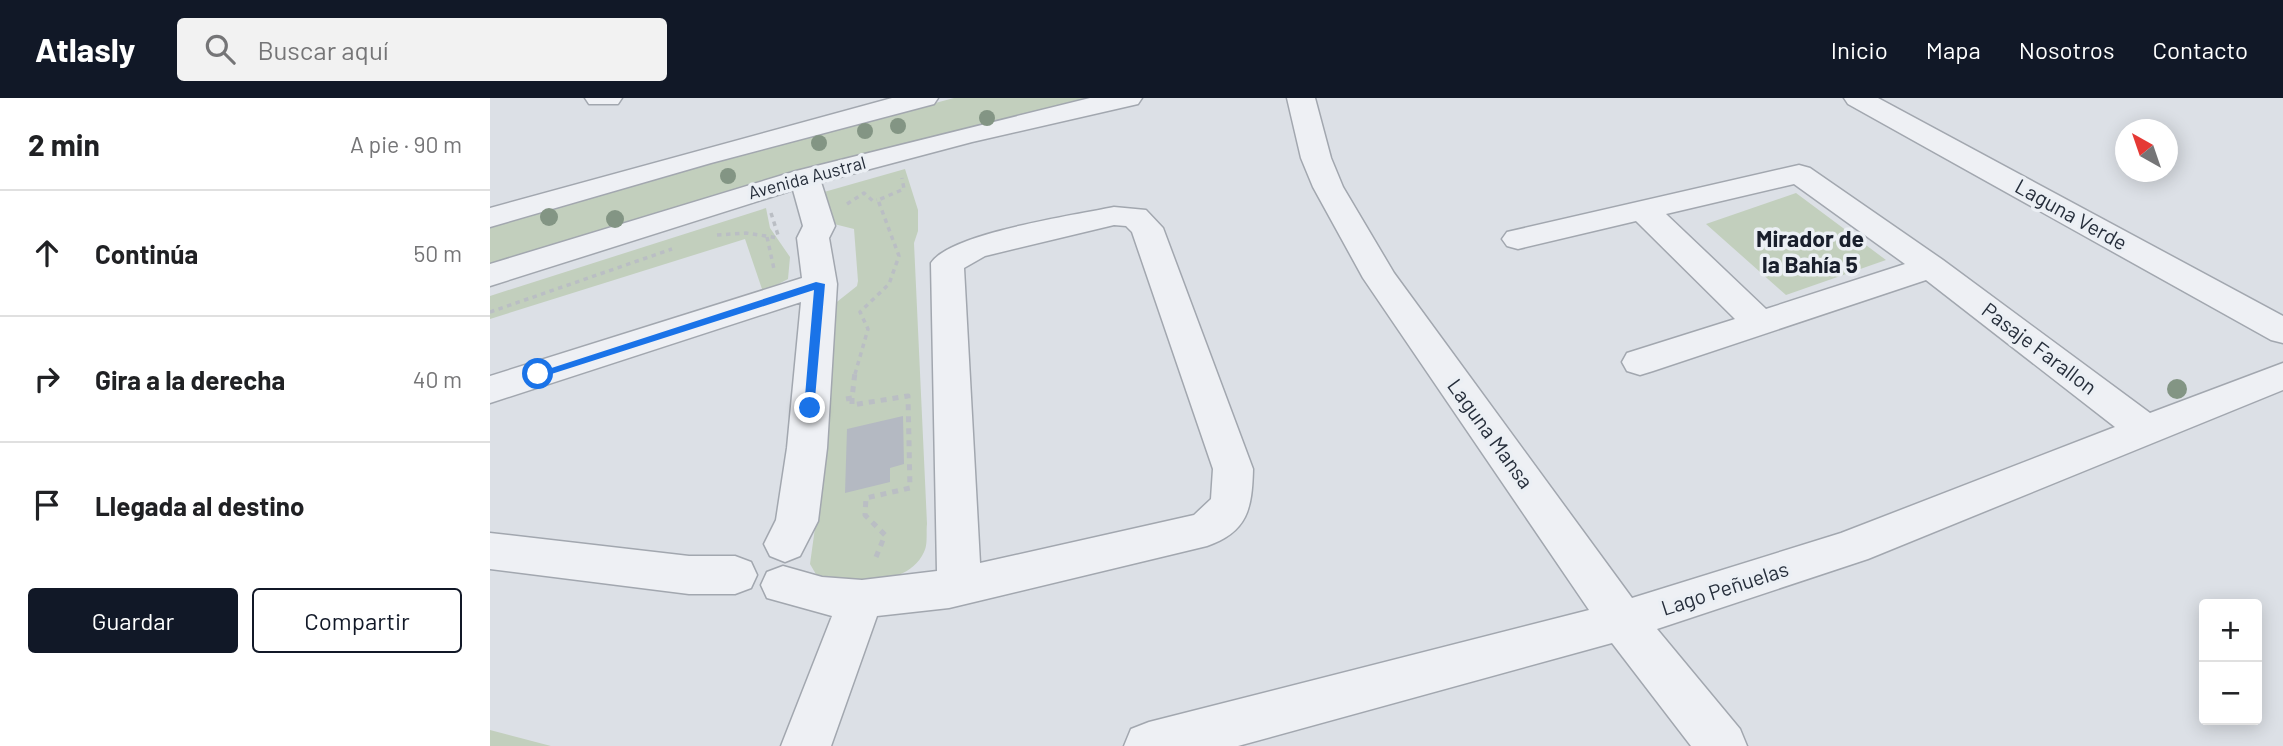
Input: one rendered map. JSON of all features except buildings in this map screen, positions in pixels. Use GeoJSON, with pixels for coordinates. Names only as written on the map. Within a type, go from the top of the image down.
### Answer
{"type":"FeatureCollection","features":[{"type":"Feature","properties":{"kind":"street"},"geometry":{"type":"LineString","coordinates":[[599,98],[608,98]]}},
{"type":"Feature","properties":{"kind":"street"},"geometry":{"type":"LineString","coordinates":[[490,218],[875,104],[924,98]]}},
{"type":"Feature","properties":{"kind":"street","name":"Avenida Austral"},"geometry":{"type":"LineString","coordinates":[[490,275],[793,182],[1013,124],[1128,98]]}},
{"type":"Feature","properties":{"kind":"street","name":"Laguna Mansa"},"geometry":{"type":"LineString","coordinates":[[1301,98],[1316,158],[1328,187],[1380,278],[1623,622],[1722,746]]}},
{"type":"Feature","properties":{"kind":"street","name":"Laguna Verde"},"geometry":{"type":"LineString","coordinates":[[1858,98],[2283,331]]}},
{"type":"Feature","properties":{"kind":"street","name":"Pasaje Farallon"},"geometry":{"type":"LineString","coordinates":[[1518,239],[1645,212],[1800,174],[1931,267],[2147,431]]}},
{"type":"Feature","properties":{"kind":"street"},"geometry":{"type":"LineString","coordinates":[[784,564],[797,521],[820,284],[813,238],[796,234],[793,182]]}},
{"type":"Feature","properties":{"kind":"street"},"geometry":{"type":"LineString","coordinates":[[1645,212],[1758,321]]}},
{"type":"Feature","properties":{"kind":"street"},"geometry":{"type":"LineString","coordinates":[[490,551],[689,575],[735,575],[741,563],[754,551],[770,545],[784,564],[821,596],[862,599],[959,586],[1207,529],[1230,506],[1233,469],[1147,228],[1135,217],[1114,216],[974,248],[947,263],[959,586]]}},
{"type":"Feature","properties":{"kind":"street"},"geometry":{"type":"LineString","coordinates":[[1640,362],[1758,321],[1931,267]]}},
{"type":"Feature","properties":{"kind":"street"},"geometry":{"type":"LineString","coordinates":[[490,390],[820,284]]}},
{"type":"Feature","properties":{"kind":"street","name":"Lago Peñuelas"},"geometry":{"type":"LineString","coordinates":[[1149,746],[1623,622],[1904,528],[2283,376]]}},
{"type":"Feature","properties":{"kind":"street"},"geometry":{"type":"LineString","coordinates":[[806,746],[839,652],[862,599]]}},
{"type":"Feature","properties":{"kind":"path"},"geometry":{"type":"LineString","coordinates":[[864,193],[873,201],[904,189],[901,172]]}},
{"type":"Feature","properties":{"kind":"path"},"geometry":{"type":"LineString","coordinates":[[862,599],[885,535],[865,515],[866,498],[910,488],[908,396],[852,405],[854,377],[869,329],[860,312],[889,284],[899,257],[877,200]]}},
{"type":"Feature","properties":{"kind":"path"},"geometry":{"type":"LineString","coordinates":[[712,236],[746,233],[779,237]]}},
{"type":"Feature","properties":{"kind":"path"},"geometry":{"type":"LineString","coordinates":[[490,312],[636,264],[678,247]]}},
{"type":"Feature","properties":{"kind":"path"},"geometry":{"type":"LineString","coordinates":[[810,408],[852,398]]}},
{"type":"Feature","properties":{"kind":"green space"},"geometry":{"type":"Polygon","coordinates":[[[954,98],[1096,98],[1019,115],[791,174],[490,266],[490,226],[635,183],[954,98]]]}},
{"type":"Feature","properties":{"kind":"green space"},"geometry":{"type":"Polygon","coordinates":[[[905,169],[918,210],[918,231],[914,243],[926,546],[916,564],[891,578],[860,581],[830,579],[817,576],[810,564],[828,434],[833,305],[857,286],[858,281],[854,229],[830,223],[817,194],[905,169]]]}},
{"type":"Feature","properties":{"kind":"green space"},"geometry":{"type":"Polygon","coordinates":[[[1796,193],[1886,260],[1786,295],[1706,224],[1796,193]]]}},
{"type":"Feature","properties":{"kind":"green space"},"geometry":{"type":"Polygon","coordinates":[[[766,208],[770,228],[790,257],[788,279],[763,292],[745,239],[490,319],[490,296],[766,208]]]}},
{"type":"Feature","properties":{"kind":"green space"},"geometry":{"type":"Polygon","coordinates":[[[490,730],[551,746],[490,746],[490,730]]]}},
{"type":"Feature","properties":{"kind":"district","name":"Mirador de la Bahía 5"},"geometry":{"type":"Point","coordinates":[1810,252]}},
{"type":"Feature","properties":{"kind":"route"},"geometry":{"type":"LineString","coordinates":[[538,374],[820,284],[810,408]]}}]}
